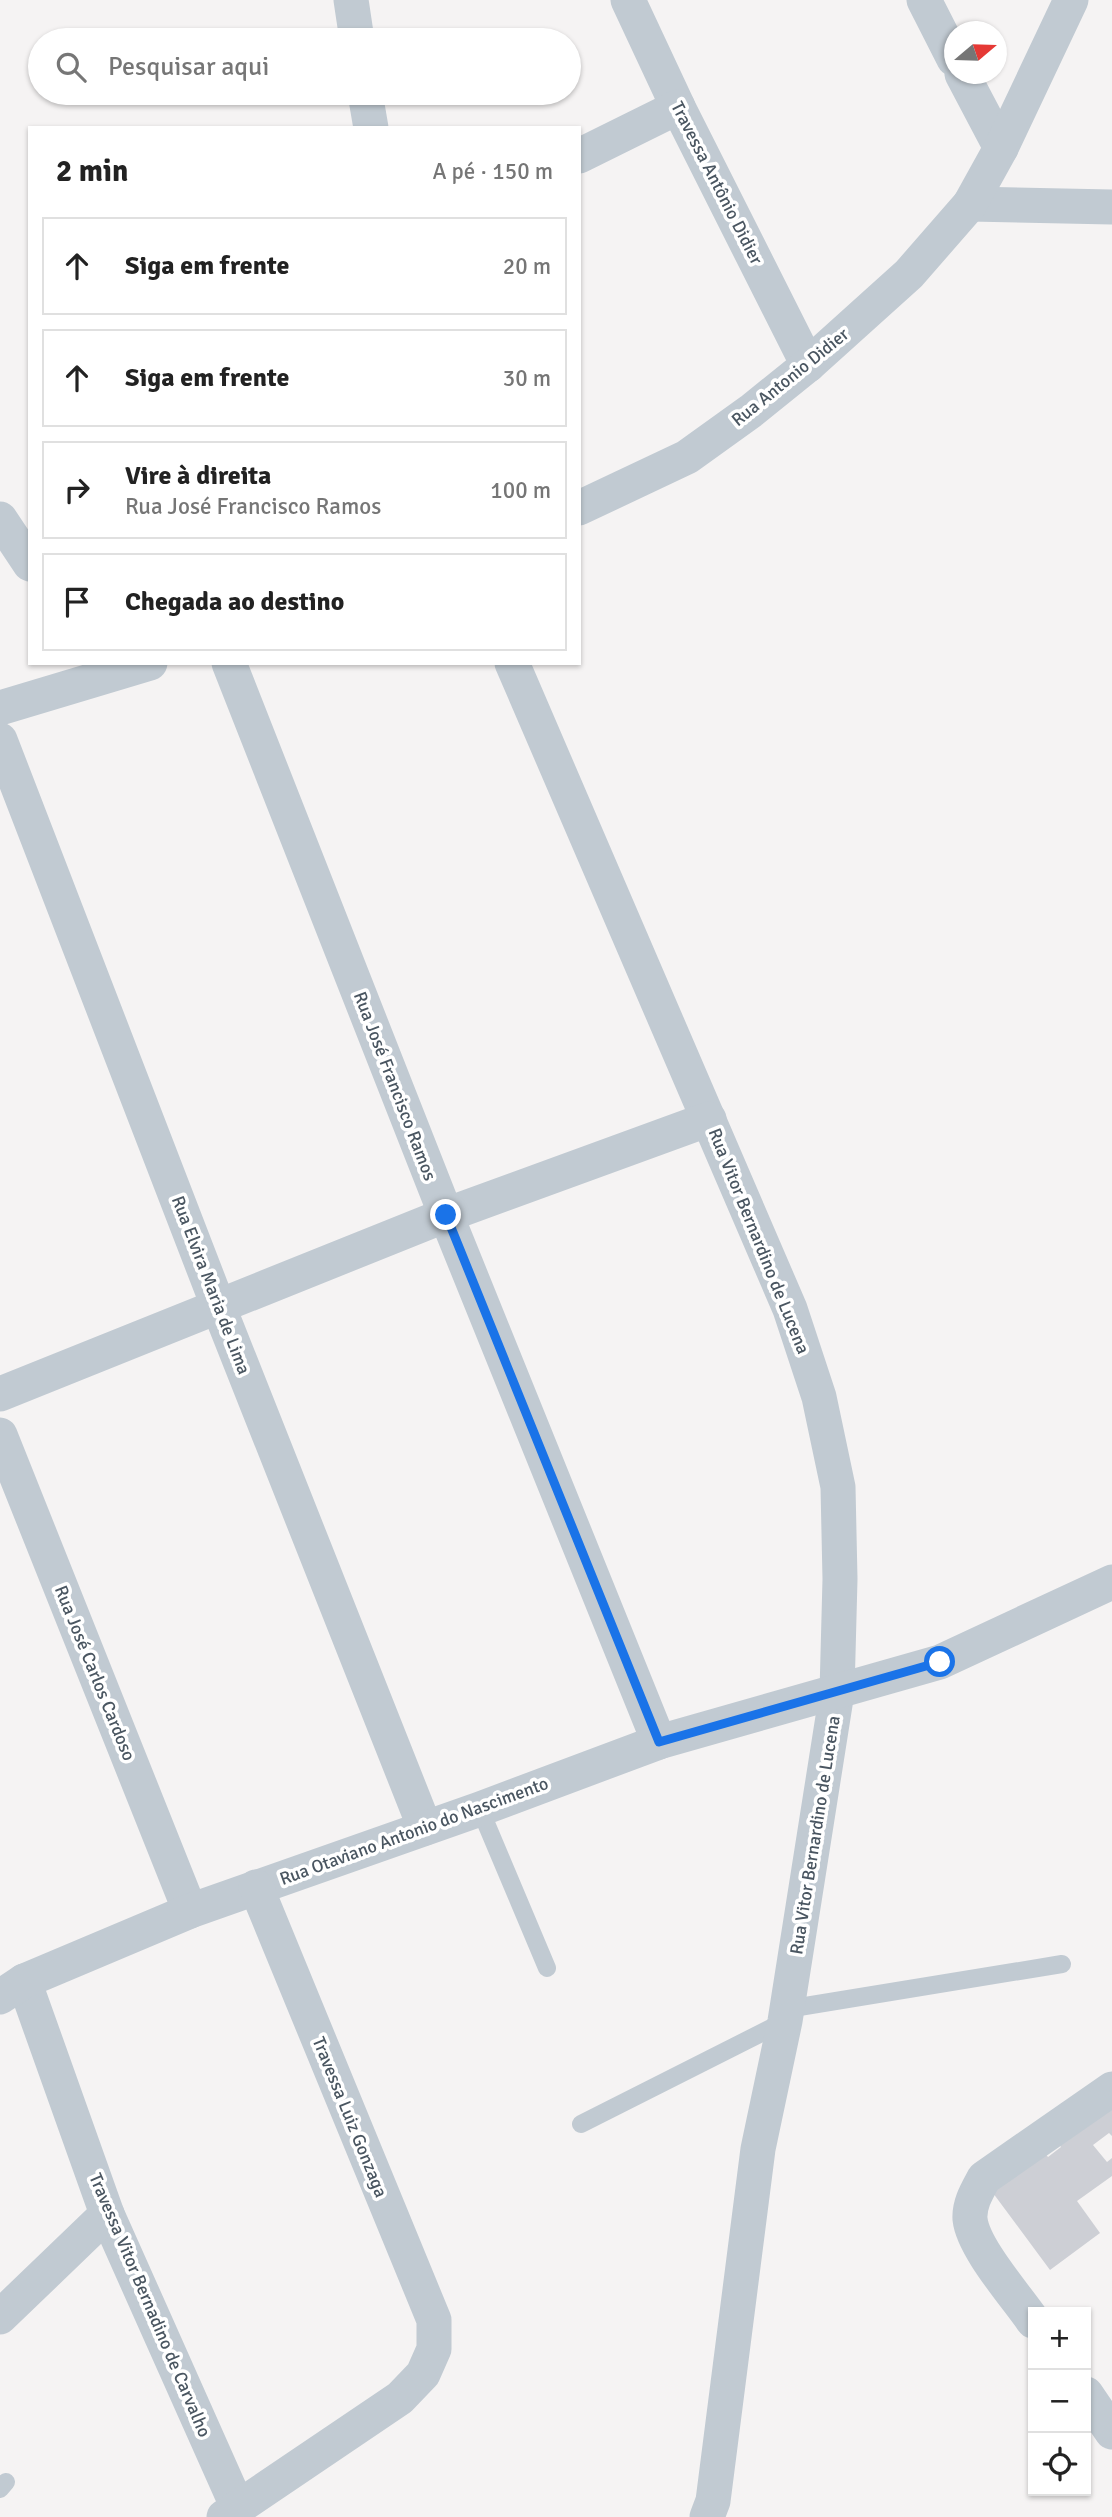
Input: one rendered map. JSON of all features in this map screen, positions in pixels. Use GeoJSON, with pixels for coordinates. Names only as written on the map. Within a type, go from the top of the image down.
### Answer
{"type":"FeatureCollection","features":[{"type":"Feature","properties":{"kind":"street"},"geometry":{"type":"LineString","coordinates":[[351,0],[355,28]]}},
{"type":"Feature","properties":{"kind":"street","name":"Travessa Antônio Didier"},"geometry":{"type":"LineString","coordinates":[[628,0],[678,107],[808,366]]}},
{"type":"Feature","properties":{"kind":"street"},"geometry":{"type":"LineString","coordinates":[[924,0],[944,39]]}},
{"type":"Feature","properties":{"kind":"street","name":"Rua Antonio Didier"},"geometry":{"type":"LineString","coordinates":[[581,507],[687,457],[808,366],[909,274],[970,204],[1001,148],[1071,0]]}},
{"type":"Feature","properties":{"kind":"street"},"geometry":{"type":"LineString","coordinates":[[967,84],[1001,148]]}},
{"type":"Feature","properties":{"kind":"street"},"geometry":{"type":"LineString","coordinates":[[367,105],[371,126]]}},
{"type":"Feature","properties":{"kind":"street"},"geometry":{"type":"LineString","coordinates":[[581,155],[678,107]]}},
{"type":"Feature","properties":{"kind":"street"},"geometry":{"type":"LineString","coordinates":[[970,204],[1112,207]]}},
{"type":"Feature","properties":{"kind":"street"},"geometry":{"type":"LineString","coordinates":[[0,519],[28,561]]}},
{"type":"Feature","properties":{"kind":"street"},"geometry":{"type":"LineString","coordinates":[[0,708],[101,671],[138,665]]}},
{"type":"Feature","properties":{"kind":"street","name":"Rua José Francisco Ramos"},"geometry":{"type":"LineString","coordinates":[[230,665],[446,1215],[659,1742]]}},
{"type":"Feature","properties":{"kind":"street","name":"Rua Vitor Bernardino de Lucena"},"geometry":{"type":"LineString","coordinates":[[513,665],[790,1309],[820,1397],[838,1487],[841,1579],[837,1692],[815,1847],[786,2015],[758,2149],[714,2512]]}},
{"type":"Feature","properties":{"kind":"street","name":"Rua Elvira Maria de Lima"},"geometry":{"type":"LineString","coordinates":[[0,740],[219,1308],[425,1828]]}},
{"type":"Feature","properties":{"kind":"street"},"geometry":{"type":"LineString","coordinates":[[0,1394],[446,1215],[709,1119]]}},
{"type":"Feature","properties":{"kind":"street","name":"Rua José Carlos Cardoso"},"geometry":{"type":"LineString","coordinates":[[0,1435],[190,1911]]}},
{"type":"Feature","properties":{"kind":"street","name":"Rua Otaviano Antonio do Nascimento"},"geometry":{"type":"LineString","coordinates":[[12,1989],[190,1911],[480,1809],[659,1742],[940,1662],[1112,1582]]}},
{"type":"Feature","properties":{"kind":"street","name":"Travessa Luiz Gonzaga"},"geometry":{"type":"LineString","coordinates":[[231,2512],[400,2398],[423,2374],[434,2349],[434,2320],[256,1887]]}},
{"type":"Feature","properties":{"kind":"street","name":"Travessa Vitor Bernadino de Carvalho"},"geometry":{"type":"LineString","coordinates":[[12,1989],[231,2512]]}},
{"type":"Feature","properties":{"kind":"street"},"geometry":{"type":"LineString","coordinates":[[1028,2314],[978,2244],[970,2219],[972,2199],[984,2178],[1112,2089]]}},
{"type":"Feature","properties":{"kind":"street"},"geometry":{"type":"LineString","coordinates":[[0,2317],[107,2214]]}},
{"type":"Feature","properties":{"kind":"street"},"geometry":{"type":"LineString","coordinates":[[1091,2401],[1110,2426]]}},
{"type":"Feature","properties":{"kind":"lane"},"geometry":{"type":"LineString","coordinates":[[480,1809],[547,1968]]}},
{"type":"Feature","properties":{"kind":"lane"},"geometry":{"type":"LineString","coordinates":[[581,2124],[786,2015],[1062,1964]]}},
{"type":"Feature","properties":{"kind":"building"},"geometry":{"type":"Polygon","coordinates":[[[1112,2099],[1112,2136],[1109,2133],[1093,2145],[1107,2162],[1112,2158],[1112,2176],[1077,2201],[1100,2233],[1050,2270],[990,2189],[1043,2151],[1048,2157],[1061,2147],[1056,2140],[1112,2099]]]}},
{"type":"Feature","properties":{"kind":"route"},"geometry":{"type":"LineString","coordinates":[[446,1215],[659,1742],[940,1662]]}}]}
